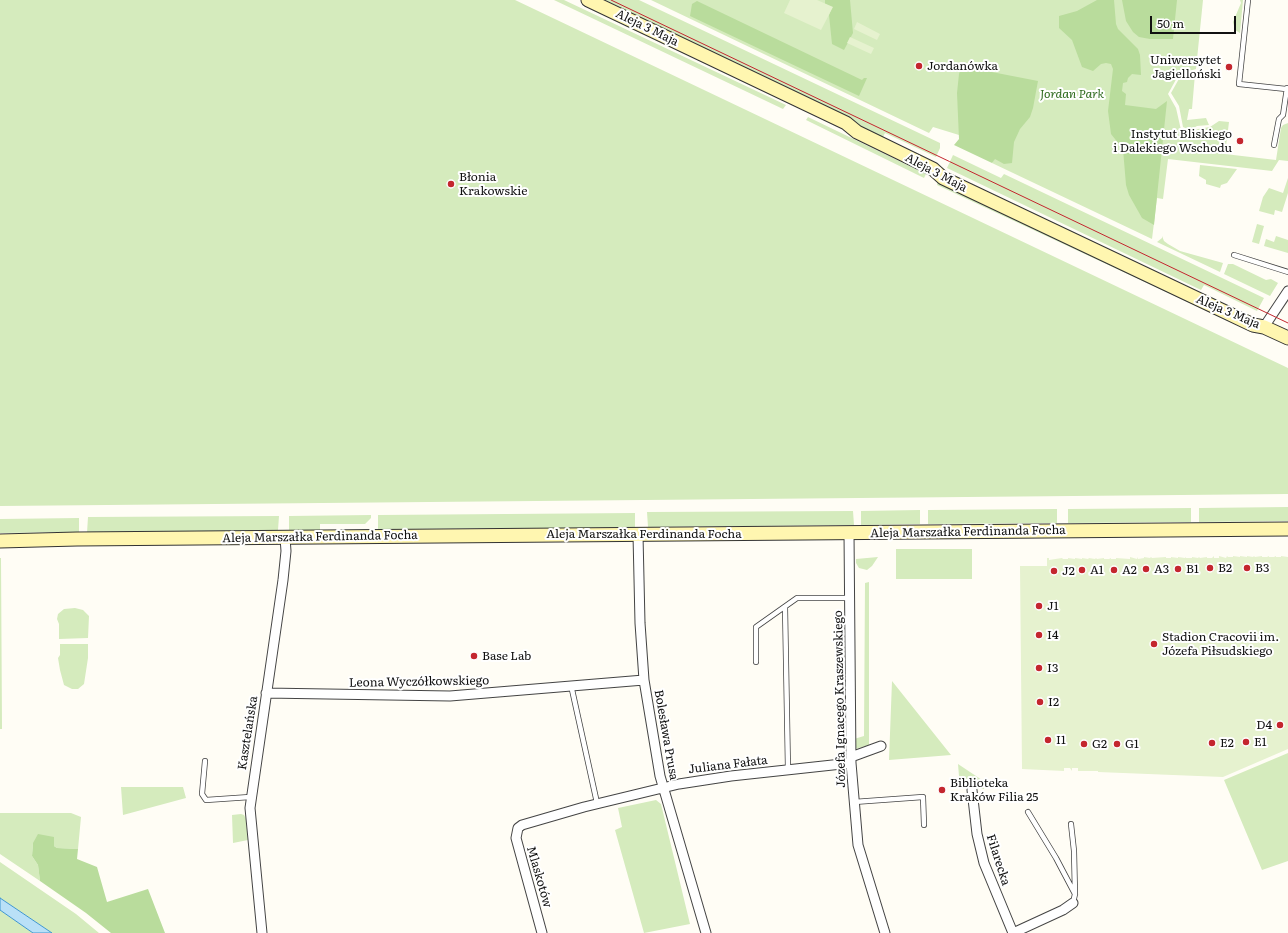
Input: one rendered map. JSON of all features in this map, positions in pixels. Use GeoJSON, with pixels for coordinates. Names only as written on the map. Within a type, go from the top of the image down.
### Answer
{"type":"FeatureCollection","features":[{"type":"Feature","properties":{"kind":"street","name":"Aleja 3 Maja"},"geometry":{"type":"LineString","coordinates":[[588,0],[846,123],[857,132],[933,169],[950,182],[1253,325],[1264,327],[1288,338]]}},
{"type":"Feature","properties":{"kind":"street"},"geometry":{"type":"LineString","coordinates":[[1264,327],[1288,291]]}},
{"type":"Feature","properties":{"kind":"street","name":"Aleja Marszałka Ferdinanda Focha"},"geometry":{"type":"LineString","coordinates":[[0,541],[1288,529]]}},
{"type":"Feature","properties":{"kind":"street","name":"Józefa Ignacego Kraszewskiego"},"geometry":{"type":"LineString","coordinates":[[849,533],[851,760],[854,802],[858,845],[885,933]]}},
{"type":"Feature","properties":{"kind":"street","name":"Bolesława Prusa"},"geometry":{"type":"LineString","coordinates":[[638,534],[640,623],[644,680],[663,787],[706,933]]}},
{"type":"Feature","properties":{"kind":"street","name":"Kasztelańska"},"geometry":{"type":"LineString","coordinates":[[262,933],[250,820],[250,797],[283,580],[286,551],[285,538]]}},
{"type":"Feature","properties":{"kind":"street","name":"Leona Wyczółkowskiego"},"geometry":{"type":"LineString","coordinates":[[266,693],[450,696],[644,680]]}},
{"type":"Feature","properties":{"kind":"street","name":"Juliana Fałata"},"geometry":{"type":"LineString","coordinates":[[518,828],[522,825],[597,803],[663,787],[731,776],[788,770],[851,760],[881,746]]}},
{"type":"Feature","properties":{"kind":"street","name":"Filarecka"},"geometry":{"type":"LineString","coordinates":[[972,790],[977,834],[983,858],[1013,933]]}},
{"type":"Feature","properties":{"kind":"street","name":"Mlaskotów"},"geometry":{"type":"LineString","coordinates":[[518,828],[516,838],[542,933]]}},
{"type":"Feature","properties":{"kind":"street"},"geometry":{"type":"LineString","coordinates":[[1013,933],[1063,910],[1074,898]]}},
{"type":"Feature","properties":{"kind":"lane"},"geometry":{"type":"LineString","coordinates":[[1248,0],[1239,84],[1287,88],[1285,116],[1279,119],[1274,145]]}},
{"type":"Feature","properties":{"kind":"lane"},"geometry":{"type":"LineString","coordinates":[[1234,255],[1288,272]]}},
{"type":"Feature","properties":{"kind":"lane"},"geometry":{"type":"LineString","coordinates":[[756,662],[756,627],[785,606],[798,598],[850,598]]}},
{"type":"Feature","properties":{"kind":"lane"},"geometry":{"type":"LineString","coordinates":[[785,606],[788,770]]}},
{"type":"Feature","properties":{"kind":"lane"},"geometry":{"type":"LineString","coordinates":[[570,685],[597,803]]}},
{"type":"Feature","properties":{"kind":"lane"},"geometry":{"type":"LineString","coordinates":[[205,761],[202,794],[206,800],[250,797]]}},
{"type":"Feature","properties":{"kind":"lane"},"geometry":{"type":"LineString","coordinates":[[854,802],[923,797],[924,825]]}},
{"type":"Feature","properties":{"kind":"lane"},"geometry":{"type":"LineString","coordinates":[[1028,812],[1056,858],[1074,898]]}},
{"type":"Feature","properties":{"kind":"lane"},"geometry":{"type":"LineString","coordinates":[[1071,824],[1074,851],[1074,898]]}},
{"type":"Feature","properties":{"kind":"green space","name":"Błonia Krakowskie"},"geometry":{"type":"Polygon","coordinates":[[[0,0],[515,0],[1288,368],[1288,494],[0,506],[0,0]]]}},
{"type":"Feature","properties":{"kind":"green space"},"geometry":{"type":"Polygon","coordinates":[[[554,0],[564,0],[786,105],[783,109],[554,0]]]}},
{"type":"Feature","properties":{"kind":"green space"},"geometry":{"type":"Polygon","coordinates":[[[596,0],[639,0],[940,143],[940,148],[936,157],[885,133],[883,137],[596,0]]]}},
{"type":"Feature","properties":{"kind":"green space","name":"Jordan Park"},"geometry":{"type":"Polygon","coordinates":[[[651,0],[1203,0],[1196,69],[1179,74],[1168,94],[1176,108],[1181,130],[1189,133],[1198,129],[1210,127],[1219,121],[1229,122],[1225,154],[1276,160],[1281,128],[1283,125],[1288,123],[1288,161],[1279,160],[1272,171],[1168,159],[1163,199],[1157,198],[1152,239],[992,163],[994,159],[959,135],[933,127],[929,133],[651,0]]]}},
{"type":"Feature","properties":{"kind":"green space"},"geometry":{"type":"Polygon","coordinates":[[[790,0],[817,0],[833,7],[821,30],[784,13],[790,0]]]}},
{"type":"Feature","properties":{"kind":"green space"},"geometry":{"type":"Polygon","coordinates":[[[825,0],[850,0],[853,33],[844,50],[832,44],[829,15],[832,7],[825,4],[825,0]]]}},
{"type":"Feature","properties":{"kind":"green space"},"geometry":{"type":"Polygon","coordinates":[[[1097,0],[1114,0],[1116,24],[1118,29],[1138,49],[1140,55],[1141,75],[1132,74],[1128,78],[1127,82],[1123,83],[1122,91],[1126,94],[1125,105],[1156,109],[1167,101],[1154,225],[1142,218],[1129,195],[1126,185],[1123,149],[1111,134],[1108,111],[1113,69],[1111,64],[1101,64],[1093,71],[1082,67],[1072,40],[1059,28],[1059,16],[1077,11],[1097,0]]]}},
{"type":"Feature","properties":{"kind":"green space"},"geometry":{"type":"Polygon","coordinates":[[[1122,0],[1177,0],[1173,39],[1150,39],[1139,37],[1133,32],[1126,21],[1122,0]]]}},
{"type":"Feature","properties":{"kind":"green space"},"geometry":{"type":"Polygon","coordinates":[[[1240,0],[1243,0],[1240,33],[1235,30],[1233,22],[1241,3],[1240,0]]]}},
{"type":"Feature","properties":{"kind":"green space"},"geometry":{"type":"Polygon","coordinates":[[[697,1],[862,80],[867,78],[859,96],[690,16],[692,4],[697,1]]]}},
{"type":"Feature","properties":{"kind":"green space"},"geometry":{"type":"Polygon","coordinates":[[[857,22],[880,34],[877,40],[854,29],[857,22]]]}},
{"type":"Feature","properties":{"kind":"green space"},"geometry":{"type":"Polygon","coordinates":[[[850,37],[874,48],[871,54],[847,43],[850,37]]]}},
{"type":"Feature","properties":{"kind":"green space"},"geometry":{"type":"Polygon","coordinates":[[[966,67],[1038,81],[1030,117],[1020,129],[1014,142],[1012,163],[1004,164],[995,159],[992,163],[954,145],[959,139],[957,93],[959,74],[960,71],[966,67]]]}},
{"type":"Feature","properties":{"kind":"green space"},"geometry":{"type":"Polygon","coordinates":[[[1195,74],[1192,109],[1189,109],[1187,120],[1206,118],[1209,125],[1197,126],[1190,130],[1183,127],[1179,106],[1171,93],[1180,77],[1195,74]]]}},
{"type":"Feature","properties":{"kind":"green space"},"geometry":{"type":"Polygon","coordinates":[[[808,117],[926,174],[924,178],[806,120],[808,117]]]}},
{"type":"Feature","properties":{"kind":"green space"},"geometry":{"type":"Polygon","coordinates":[[[953,155],[1001,178],[1004,174],[1264,298],[1257,311],[1204,285],[1201,290],[947,168],[953,155]]]}},
{"type":"Feature","properties":{"kind":"green space"},"geometry":{"type":"Polygon","coordinates":[[[1200,165],[1237,169],[1227,183],[1221,185],[1220,188],[1206,184],[1206,180],[1199,176],[1200,165]]]}},
{"type":"Feature","properties":{"kind":"green space"},"geometry":{"type":"Polygon","coordinates":[[[1288,178],[1288,193],[1282,212],[1275,210],[1274,215],[1259,211],[1263,197],[1269,188],[1283,193],[1288,178]]]}},
{"type":"Feature","properties":{"kind":"green space"},"geometry":{"type":"Polygon","coordinates":[[[938,180],[1241,323],[1239,326],[937,185],[938,180]]]}},
{"type":"Feature","properties":{"kind":"green space"},"geometry":{"type":"Polygon","coordinates":[[[1257,224],[1264,226],[1259,244],[1252,242],[1257,224]]]}},
{"type":"Feature","properties":{"kind":"green space"},"geometry":{"type":"Polygon","coordinates":[[[1162,236],[1164,241],[1180,251],[1223,263],[1220,272],[1157,242],[1162,238],[1162,236]]]}},
{"type":"Feature","properties":{"kind":"green space"},"geometry":{"type":"Polygon","coordinates":[[[1276,236],[1288,240],[1288,253],[1264,246],[1266,239],[1274,242],[1276,236]]]}},
{"type":"Feature","properties":{"kind":"green space"},"geometry":{"type":"Polygon","coordinates":[[[1228,264],[1233,264],[1266,280],[1271,279],[1278,283],[1270,296],[1224,274],[1228,264]]]}},
{"type":"Feature","properties":{"kind":"green space"},"geometry":{"type":"Polygon","coordinates":[[[1288,507],[1288,521],[1199,522],[1199,508],[1288,507]]]}},
{"type":"Feature","properties":{"kind":"green space"},"geometry":{"type":"Polygon","coordinates":[[[1191,508],[1191,522],[1068,523],[1068,509],[1191,508]]]}},
{"type":"Feature","properties":{"kind":"green space"},"geometry":{"type":"Polygon","coordinates":[[[1057,509],[1057,523],[928,524],[928,510],[1057,509]]]}},
{"type":"Feature","properties":{"kind":"green space"},"geometry":{"type":"Polygon","coordinates":[[[920,510],[920,524],[861,525],[861,511],[920,510]]]}},
{"type":"Feature","properties":{"kind":"green space"},"geometry":{"type":"Polygon","coordinates":[[[853,511],[854,525],[648,527],[647,512],[853,511]]]}},
{"type":"Feature","properties":{"kind":"green space"},"geometry":{"type":"Polygon","coordinates":[[[635,513],[635,528],[378,529],[378,515],[635,513]]]}},
{"type":"Feature","properties":{"kind":"green space"},"geometry":{"type":"Polygon","coordinates":[[[371,515],[371,518],[365,524],[320,524],[320,530],[289,530],[289,516],[371,515]]]}},
{"type":"Feature","properties":{"kind":"green space"},"geometry":{"type":"Polygon","coordinates":[[[279,516],[278,530],[87,533],[88,517],[279,516]]]}},
{"type":"Feature","properties":{"kind":"green space"},"geometry":{"type":"Polygon","coordinates":[[[79,518],[79,532],[0,533],[0,519],[79,518]]]}},
{"type":"Feature","properties":{"kind":"green space"},"geometry":{"type":"Polygon","coordinates":[[[896,549],[972,549],[972,579],[896,579],[896,549]]]}},
{"type":"Feature","properties":{"kind":"green space","name":"Stadion Cracovii im. Józefa Piłsudskiego"},"geometry":{"type":"Polygon","coordinates":[[[1214,556],[1214,558],[1219,558],[1219,556],[1226,558],[1227,556],[1288,557],[1288,749],[1223,777],[1078,771],[1078,768],[1072,768],[1072,771],[1070,768],[1064,768],[1064,771],[1022,769],[1020,566],[1047,566],[1047,558],[1049,558],[1049,560],[1062,558],[1130,559],[1130,557],[1137,559],[1137,557],[1138,559],[1144,557],[1212,558],[1214,556]]]}},
{"type":"Feature","properties":{"kind":"green space"},"geometry":{"type":"Polygon","coordinates":[[[878,557],[872,566],[867,570],[859,568],[856,563],[856,559],[878,557]]]}},
{"type":"Feature","properties":{"kind":"green space"},"geometry":{"type":"Polygon","coordinates":[[[1,558],[2,729],[0,729],[1,558]]]}},
{"type":"Feature","properties":{"kind":"green space"},"geometry":{"type":"Polygon","coordinates":[[[869,582],[869,745],[855,749],[854,739],[864,736],[865,583],[869,582]]]}},
{"type":"Feature","properties":{"kind":"green space"},"geometry":{"type":"Polygon","coordinates":[[[75,608],[83,610],[89,616],[88,638],[59,639],[58,614],[64,609],[75,608]]]}},
{"type":"Feature","properties":{"kind":"green space"},"geometry":{"type":"Polygon","coordinates":[[[60,644],[88,644],[88,658],[84,684],[78,689],[72,689],[64,685],[58,658],[60,655],[60,644]]]}},
{"type":"Feature","properties":{"kind":"green space"},"geometry":{"type":"Polygon","coordinates":[[[892,681],[951,755],[889,760],[892,681]]]}},
{"type":"Feature","properties":{"kind":"green space"},"geometry":{"type":"Polygon","coordinates":[[[1288,753],[1288,861],[1262,870],[1224,780],[1288,753]]]}},
{"type":"Feature","properties":{"kind":"green space"},"geometry":{"type":"Polygon","coordinates":[[[958,764],[982,780],[984,789],[960,788],[958,764]]]}},
{"type":"Feature","properties":{"kind":"green space"},"geometry":{"type":"Polygon","coordinates":[[[121,787],[183,787],[186,798],[123,815],[121,787]]]}},
{"type":"Feature","properties":{"kind":"green space"},"geometry":{"type":"Polygon","coordinates":[[[656,800],[661,804],[690,924],[644,933],[615,830],[622,827],[618,808],[656,800]]]}},
{"type":"Feature","properties":{"kind":"green space"},"geometry":{"type":"Polygon","coordinates":[[[0,813],[71,813],[81,817],[78,849],[57,848],[54,846],[33,843],[32,856],[38,865],[40,881],[0,854],[0,813]]]}},
{"type":"Feature","properties":{"kind":"green space"},"geometry":{"type":"Polygon","coordinates":[[[232,815],[244,815],[246,819],[248,840],[233,843],[232,815]]]}},
{"type":"Feature","properties":{"kind":"green space"},"geometry":{"type":"Polygon","coordinates":[[[38,834],[54,837],[54,846],[57,848],[78,849],[77,859],[97,867],[107,902],[148,889],[165,933],[111,933],[86,913],[40,881],[38,865],[32,856],[33,843],[38,834]]]}},
{"type":"Feature","properties":{"kind":"green space"},"geometry":{"type":"Polygon","coordinates":[[[0,862],[76,914],[99,933],[52,933],[0,898],[0,862]]]}},
{"type":"Feature","properties":{"kind":"green space"},"geometry":{"type":"Polygon","coordinates":[[[0,910],[33,933],[0,933],[0,910]]]}},
{"type":"Feature","properties":{"kind":"water"},"geometry":{"type":"Polygon","coordinates":[[[0,898],[52,933],[33,933],[0,910],[0,898]]]}},
{"type":"Feature","properties":{"kind":"tram line"},"geometry":{"type":"LineString","coordinates":[[611,0],[1288,323]]}},
{"type":"Feature","properties":{"kind":"place","name":"Jordanówka"},"geometry":{"type":"Point","coordinates":[919,66]}},
{"type":"Feature","properties":{"kind":"place","name":"Uniwersytet Jagielloński"},"geometry":{"type":"Point","coordinates":[1229,67]}},
{"type":"Feature","properties":{"kind":"place","name":"Instytut Bliskiego i Dalekiego Wschodu"},"geometry":{"type":"Point","coordinates":[1240,141]}},
{"type":"Feature","properties":{"kind":"place","name":"Błonia Krakowskie"},"geometry":{"type":"Point","coordinates":[451,184]}},
{"type":"Feature","properties":{"kind":"place","name":"B2"},"geometry":{"type":"Point","coordinates":[1210,568]}},
{"type":"Feature","properties":{"kind":"place","name":"B3"},"geometry":{"type":"Point","coordinates":[1247,568]}},
{"type":"Feature","properties":{"kind":"place","name":"A3"},"geometry":{"type":"Point","coordinates":[1146,569]}},
{"type":"Feature","properties":{"kind":"place","name":"B1"},"geometry":{"type":"Point","coordinates":[1178,569]}},
{"type":"Feature","properties":{"kind":"place","name":"A1"},"geometry":{"type":"Point","coordinates":[1082,570]}},
{"type":"Feature","properties":{"kind":"place","name":"A2"},"geometry":{"type":"Point","coordinates":[1114,570]}},
{"type":"Feature","properties":{"kind":"place","name":"J2"},"geometry":{"type":"Point","coordinates":[1054,571]}},
{"type":"Feature","properties":{"kind":"place","name":"J1"},"geometry":{"type":"Point","coordinates":[1039,606]}},
{"type":"Feature","properties":{"kind":"place","name":"I4"},"geometry":{"type":"Point","coordinates":[1039,635]}},
{"type":"Feature","properties":{"kind":"place","name":"Stadion Cracovii im. Józefa Piłsudskiego"},"geometry":{"type":"Point","coordinates":[1154,644]}},
{"type":"Feature","properties":{"kind":"place","name":"Base Lab"},"geometry":{"type":"Point","coordinates":[474,656]}},
{"type":"Feature","properties":{"kind":"place","name":"I3"},"geometry":{"type":"Point","coordinates":[1039,668]}},
{"type":"Feature","properties":{"kind":"place","name":"I2"},"geometry":{"type":"Point","coordinates":[1040,702]}},
{"type":"Feature","properties":{"kind":"place","name":"D4"},"geometry":{"type":"Point","coordinates":[1280,725]}},
{"type":"Feature","properties":{"kind":"place","name":"I1"},"geometry":{"type":"Point","coordinates":[1048,740]}},
{"type":"Feature","properties":{"kind":"place","name":"E1"},"geometry":{"type":"Point","coordinates":[1246,742]}},
{"type":"Feature","properties":{"kind":"place","name":"E2"},"geometry":{"type":"Point","coordinates":[1212,743]}},
{"type":"Feature","properties":{"kind":"place","name":"G2"},"geometry":{"type":"Point","coordinates":[1084,744]}},
{"type":"Feature","properties":{"kind":"place","name":"G1"},"geometry":{"type":"Point","coordinates":[1117,744]}},
{"type":"Feature","properties":{"kind":"place","name":"Biblioteka Kraków Filia 25"},"geometry":{"type":"Point","coordinates":[942,790]}}]}
